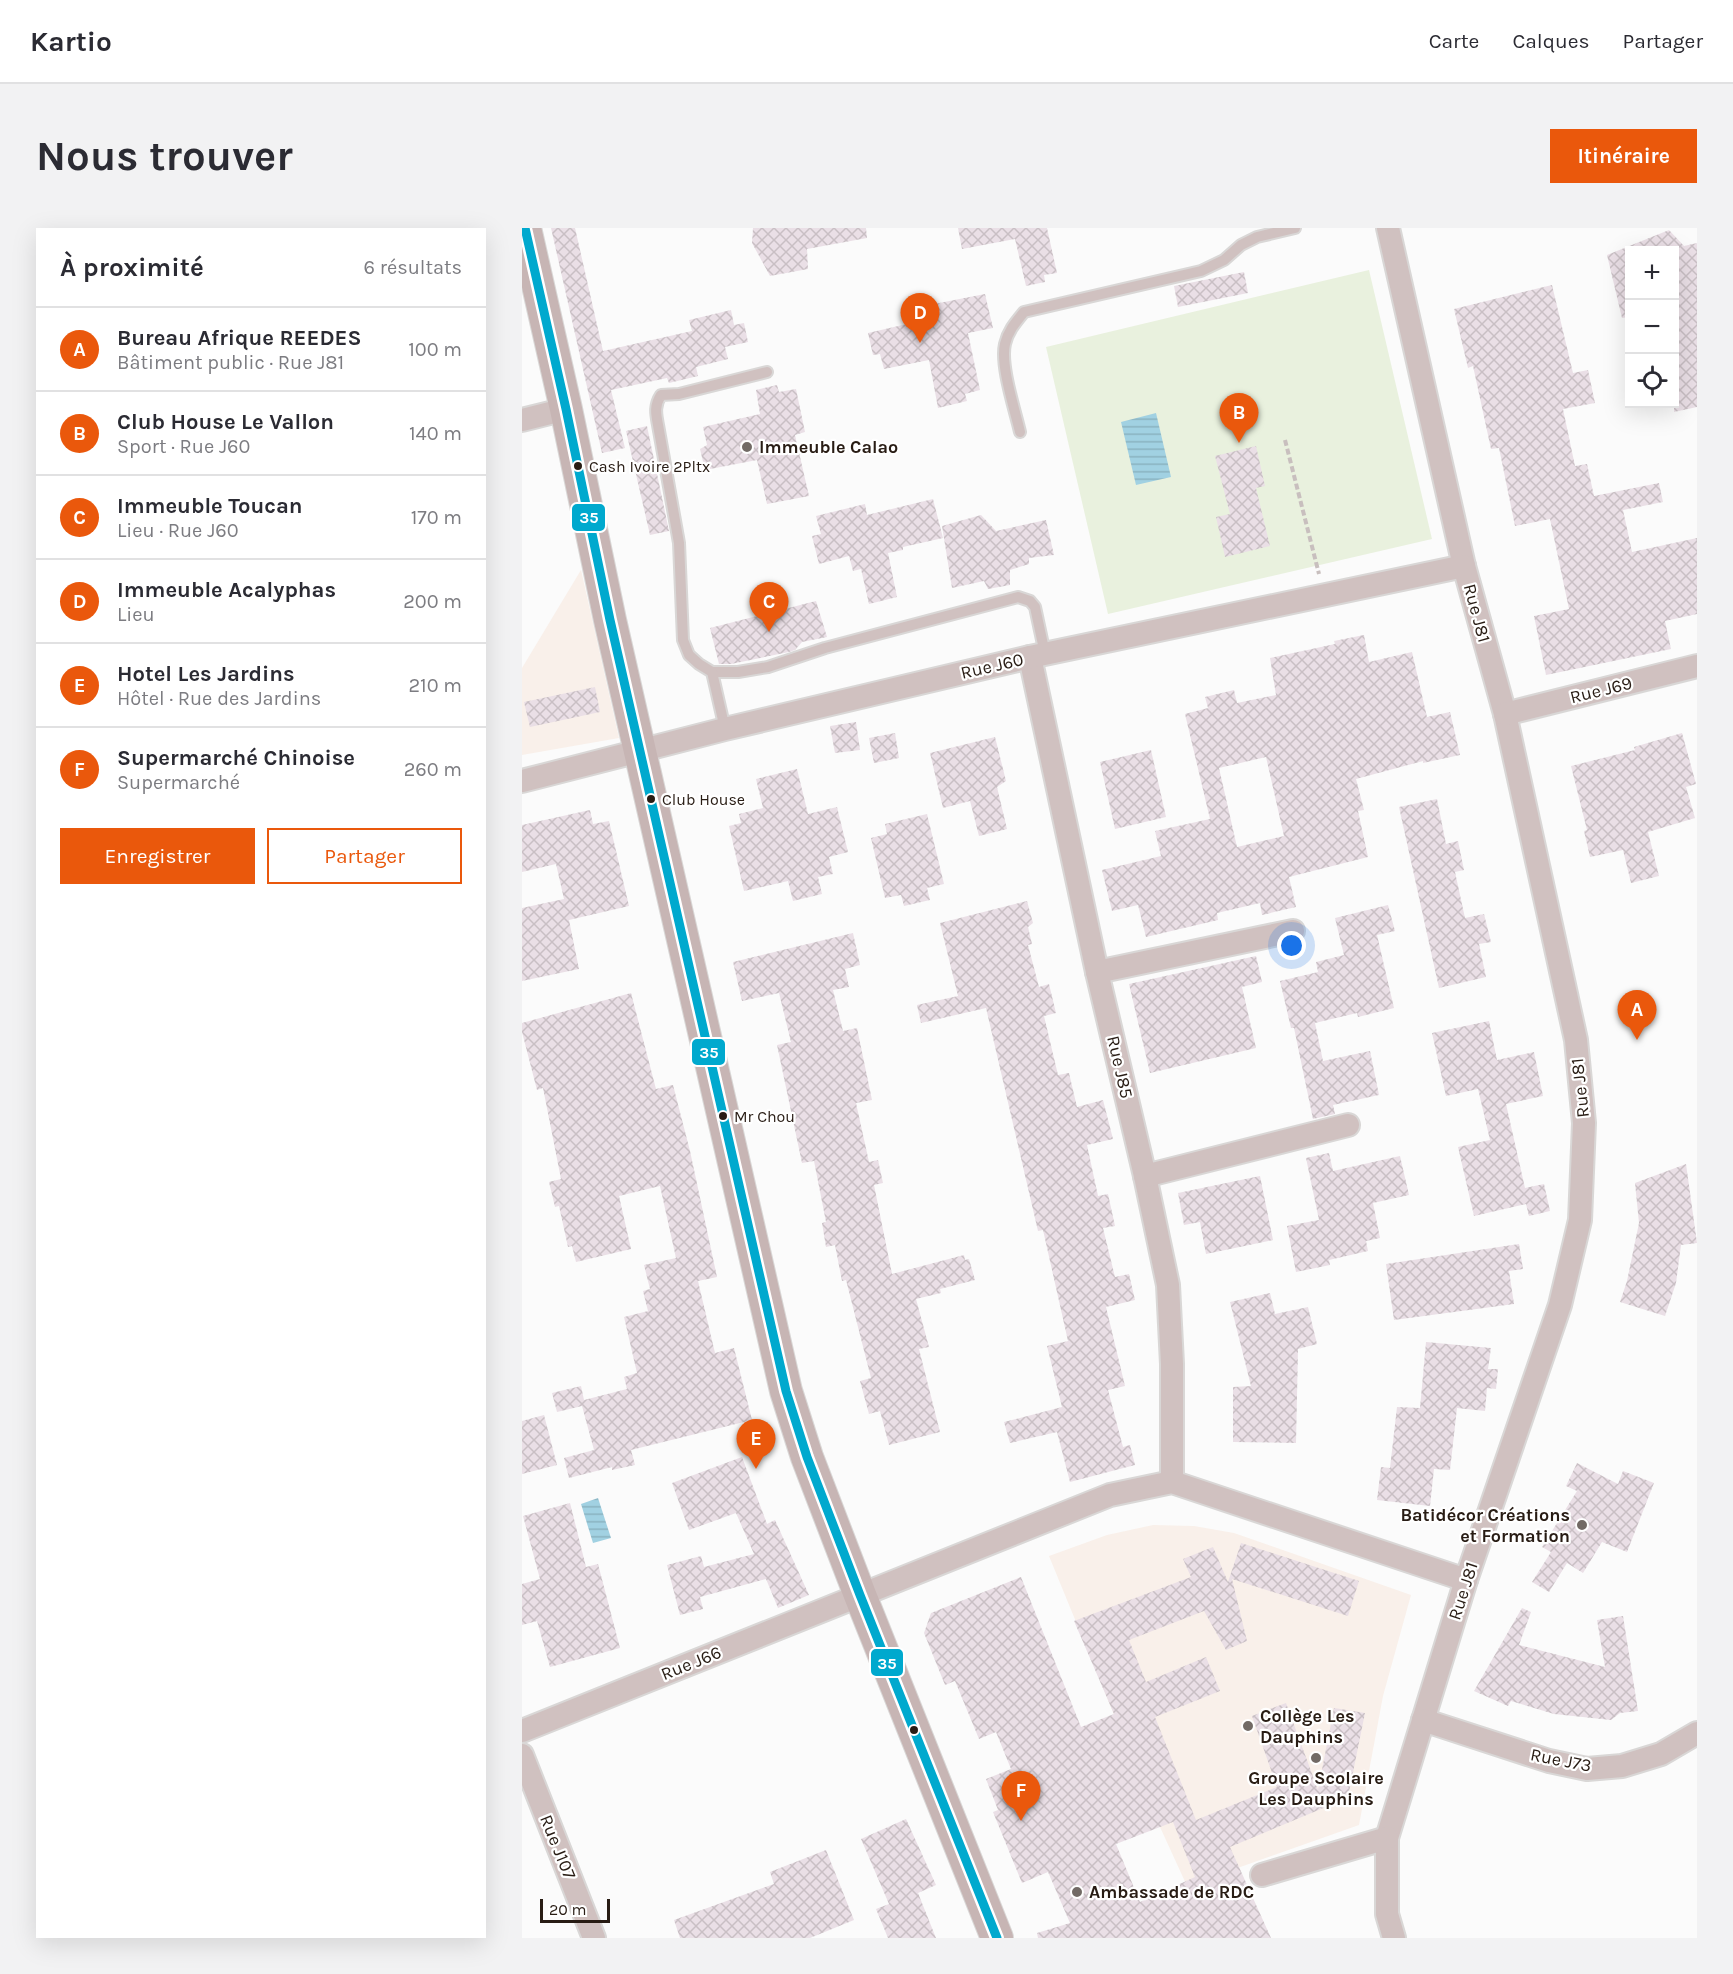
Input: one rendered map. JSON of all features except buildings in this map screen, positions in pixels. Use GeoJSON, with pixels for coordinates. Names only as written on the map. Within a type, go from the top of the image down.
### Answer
{"type":"FeatureCollection","features":[{"type":"Feature","properties":{"kind":"main road"},"geometry":{"type":"LineString","coordinates":[[525,228],[639,750],[786,1391],[807,1457],[860,1595],[997,1938]]}},
{"type":"Feature","properties":{"kind":"street","name":"Rue J81"},"geometry":{"type":"LineString","coordinates":[[1388,228],[1464,566],[1505,714],[1576,1040],[1584,1123],[1580,1220],[1560,1305],[1466,1580],[1387,1838],[1387,1914],[1394,1938]]}},
{"type":"Feature","properties":{"kind":"street"},"geometry":{"type":"LineString","coordinates":[[522,420],[566,409]]}},
{"type":"Feature","properties":{"kind":"street","name":"Rue J60"},"geometry":{"type":"LineString","coordinates":[[522,781],[725,729],[1037,656],[1464,566]]}},
{"type":"Feature","properties":{"kind":"street","name":"Rue J85"},"geometry":{"type":"LineString","coordinates":[[1037,656],[1097,972],[1168,1285],[1172,1364],[1172,1482]]}},
{"type":"Feature","properties":{"kind":"street","name":"Rue J69"},"geometry":{"type":"LineString","coordinates":[[1505,714],[1697,666]]}},
{"type":"Feature","properties":{"kind":"street"},"geometry":{"type":"LineString","coordinates":[[1097,972],[1293,931]]}},
{"type":"Feature","properties":{"kind":"street"},"geometry":{"type":"LineString","coordinates":[[1145,1176],[1348,1125]]}},
{"type":"Feature","properties":{"kind":"street"},"geometry":{"type":"LineString","coordinates":[[1172,1482],[1466,1580]]}},
{"type":"Feature","properties":{"kind":"street","name":"Rue J66"},"geometry":{"type":"LineString","coordinates":[[522,1731],[1110,1495],[1172,1482]]}},
{"type":"Feature","properties":{"kind":"street","name":"Rue J73"},"geometry":{"type":"LineString","coordinates":[[1423,1720],[1549,1761],[1587,1769],[1622,1766],[1661,1754],[1697,1733]]}},
{"type":"Feature","properties":{"kind":"street","name":"Rue J107"},"geometry":{"type":"LineString","coordinates":[[522,1755],[594,1938]]}},
{"type":"Feature","properties":{"kind":"street"},"geometry":{"type":"LineString","coordinates":[[1262,1875],[1387,1838]]}},
{"type":"Feature","properties":{"kind":"lane"},"geometry":{"type":"LineString","coordinates":[[1020,432],[1005,366],[1004,346],[1011,328],[1024,312],[1201,271],[1224,260],[1241,244],[1257,237],[1295,228]]}},
{"type":"Feature","properties":{"kind":"lane"},"geometry":{"type":"LineString","coordinates":[[767,372],[679,394],[661,396],[657,402],[658,425],[679,543],[682,640],[689,655],[712,672],[738,672],[768,667],[825,648],[1018,597],[1030,601],[1035,608],[1037,656]]}},
{"type":"Feature","properties":{"kind":"lane"},"geometry":{"type":"LineString","coordinates":[[712,672],[725,729]]}},
{"type":"Feature","properties":{"kind":"path"},"geometry":{"type":"LineString","coordinates":[[1285,440],[1324,595]]}},
{"type":"Feature","properties":{"kind":"shaded area"},"geometry":{"type":"Polygon","coordinates":[[[581,570],[619,738],[522,755],[522,668],[581,570]]]}},
{"type":"Feature","properties":{"kind":"shaded area","name":"Collège Les Dauphins"},"geometry":{"type":"Polygon","coordinates":[[[1153,1525],[1194,1526],[1234,1533],[1411,1595],[1383,1696],[1359,1825],[1187,1886],[1160,1827],[1049,1556],[1107,1535],[1153,1525]]]}},
{"type":"Feature","properties":{"kind":"green space"},"geometry":{"type":"Polygon","coordinates":[[[1369,270],[1432,539],[1108,614],[1046,347],[1369,270]]]}},
{"type":"Feature","properties":{"kind":"water"},"geometry":{"type":"Polygon","coordinates":[[[1156,413],[1171,477],[1136,485],[1121,422],[1156,413]]]}},
{"type":"Feature","properties":{"kind":"water"},"geometry":{"type":"Polygon","coordinates":[[[598,1498],[611,1538],[593,1543],[581,1504],[598,1498]]]}},
{"type":"Feature","properties":{"kind":"transit line","name":"35"},"geometry":{"type":"LineString","coordinates":[[525,228],[610,620],[786,1391],[807,1457],[860,1595],[997,1938]]}},
{"type":"Feature","properties":{"kind":"place","name":"Immeuble Acalyphas"},"geometry":{"type":"Point","coordinates":[920,343]}},
{"type":"Feature","properties":{"kind":"place","name":"Club House Le Vallon"},"geometry":{"type":"Point","coordinates":[1239,443]}},
{"type":"Feature","properties":{"kind":"place","name":"Immeuble Calao"},"geometry":{"type":"Point","coordinates":[747,447]}},
{"type":"Feature","properties":{"kind":"place","name":"Cash Ivoire 2Pltx"},"geometry":{"type":"Point","coordinates":[578,466]}},
{"type":"Feature","properties":{"kind":"place","name":"Immeuble Toucan"},"geometry":{"type":"Point","coordinates":[769,632]}},
{"type":"Feature","properties":{"kind":"place","name":"Club House"},"geometry":{"type":"Point","coordinates":[651,799]}},
{"type":"Feature","properties":{"kind":"place","name":"Bureau Afrique REEDES"},"geometry":{"type":"Point","coordinates":[1637,1040]}},
{"type":"Feature","properties":{"kind":"place","name":"Mr Chou"},"geometry":{"type":"Point","coordinates":[723,1116]}},
{"type":"Feature","properties":{"kind":"place","name":"Hotel Les Jardins"},"geometry":{"type":"Point","coordinates":[756,1469]}},
{"type":"Feature","properties":{"kind":"place","name":"Batidécor Créations et Formation"},"geometry":{"type":"Point","coordinates":[1582,1525]}},
{"type":"Feature","properties":{"kind":"place","name":"Collège Les Dauphins"},"geometry":{"type":"Point","coordinates":[1248,1726]}},
{"type":"Feature","properties":{"kind":"place","name":"Groupe Scolaire Les Dauphins"},"geometry":{"type":"Point","coordinates":[1316,1758]}},
{"type":"Feature","properties":{"kind":"place","name":"Supermarché Chinoise"},"geometry":{"type":"Point","coordinates":[1021,1821]}},
{"type":"Feature","properties":{"kind":"place","name":"Ambassade de RDC"},"geometry":{"type":"Point","coordinates":[1077,1892]}}]}
